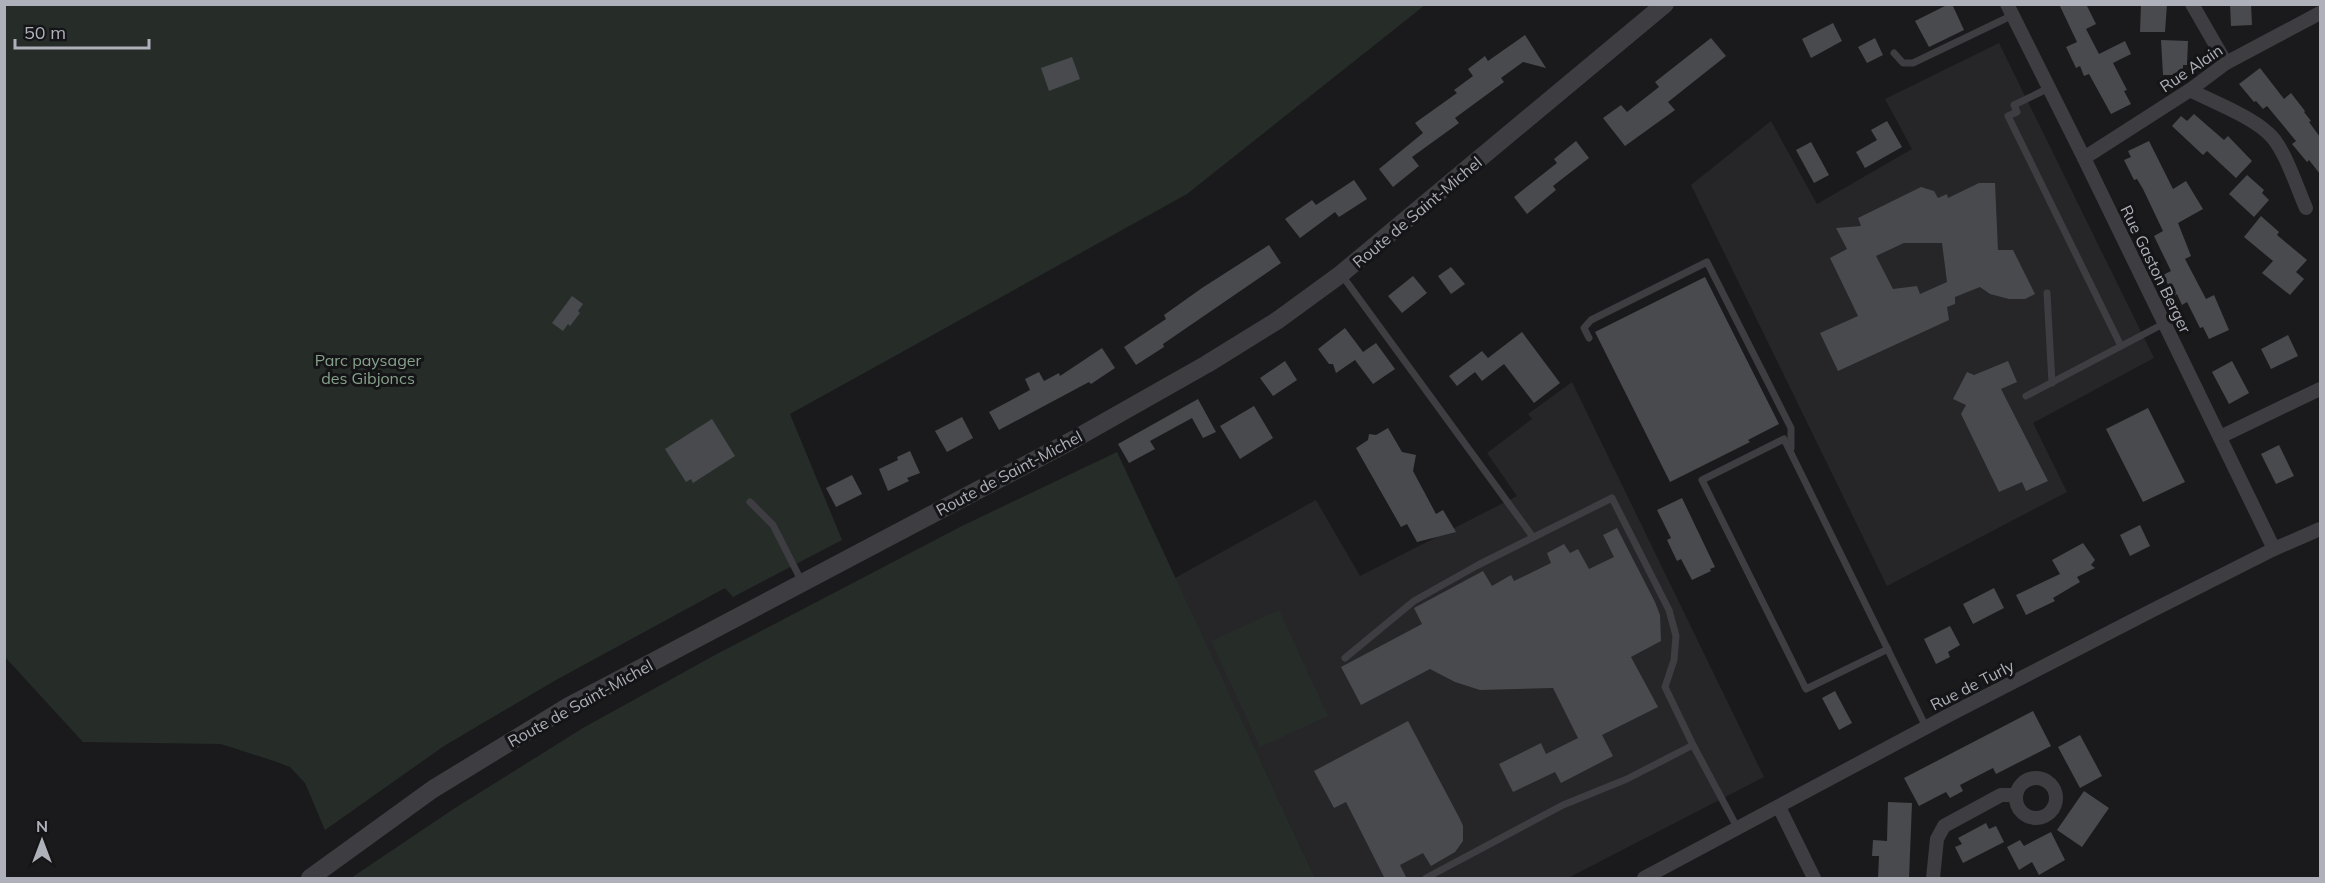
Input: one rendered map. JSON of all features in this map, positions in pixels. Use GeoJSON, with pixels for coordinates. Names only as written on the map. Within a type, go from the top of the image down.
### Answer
{"type":"FeatureCollection","features":[{"type":"Feature","properties":{"kind":"street","name":"Route de Saint-Michel"},"geometry":{"type":"LineString","coordinates":[[310,879],[433,789],[569,706],[1071,441],[1207,364],[1278,320],[1341,274],[1665,4]]}},
{"type":"Feature","properties":{"kind":"street"},"geometry":{"type":"LineString","coordinates":[[2192,4],[2226,63]]}},
{"type":"Feature","properties":{"kind":"street","name":"Rue Gaston Berger"},"geometry":{"type":"LineString","coordinates":[[2010,10],[2274,549]]}},
{"type":"Feature","properties":{"kind":"street","name":"Rue Alain"},"geometry":{"type":"LineString","coordinates":[[2084,158],[2190,90],[2226,63],[2320,13]]}},
{"type":"Feature","properties":{"kind":"street"},"geometry":{"type":"LineString","coordinates":[[2190,90],[2270,134],[2286,159],[2306,208]]}},
{"type":"Feature","properties":{"kind":"street"},"geometry":{"type":"LineString","coordinates":[[2220,437],[2320,389]]}},
{"type":"Feature","properties":{"kind":"street","name":"Rue de Turly"},"geometry":{"type":"LineString","coordinates":[[1644,879],[2151,610],[2274,549],[2320,529]]}},
{"type":"Feature","properties":{"kind":"street"},"geometry":{"type":"LineString","coordinates":[[1933,879],[1937,839],[1944,826],[2001,795],[2016,795]]}},
{"type":"Feature","properties":{"kind":"street"},"geometry":{"type":"LineString","coordinates":[[1779,807],[1814,879]]}},
{"type":"Feature","properties":{"kind":"lane"},"geometry":{"type":"LineString","coordinates":[[1894,53],[1903,63],[1913,63],[2010,10]]}},
{"type":"Feature","properties":{"kind":"lane"},"geometry":{"type":"LineString","coordinates":[[2049,88],[2014,105],[2017,112],[2008,116],[2121,346]]}},
{"type":"Feature","properties":{"kind":"lane"},"geometry":{"type":"LineString","coordinates":[[1589,339],[1584,328],[1591,320],[1707,262],[1791,428],[1791,452]]}},
{"type":"Feature","properties":{"kind":"lane"},"geometry":{"type":"LineString","coordinates":[[1341,274],[1533,537]]}},
{"type":"Feature","properties":{"kind":"lane"},"geometry":{"type":"LineString","coordinates":[[2047,293],[2052,383]]}},
{"type":"Feature","properties":{"kind":"lane"},"geometry":{"type":"LineString","coordinates":[[2026,396],[2164,323]]}},
{"type":"Feature","properties":{"kind":"lane"},"geometry":{"type":"LineString","coordinates":[[1888,649],[1806,689],[1702,480],[1784,439],[1791,452],[1927,728]]}},
{"type":"Feature","properties":{"kind":"lane"},"geometry":{"type":"LineString","coordinates":[[1345,658],[1414,601],[1533,537],[1612,498],[1669,610],[1676,636],[1674,660],[1665,687],[1738,829]]}},
{"type":"Feature","properties":{"kind":"lane"},"geometry":{"type":"LineString","coordinates":[[750,502],[773,525],[802,583]]}},
{"type":"Feature","properties":{"kind":"lane"},"geometry":{"type":"LineString","coordinates":[[1426,879],[1563,806],[1627,780],[1693,745]]}},
{"type":"Feature","properties":{"kind":"shaded area"},"geometry":{"type":"Polygon","coordinates":[[[1999,43],[2154,358],[2033,423],[2067,492],[1887,586],[1691,185],[1771,121],[1817,204],[1912,149],[1885,99],[1999,43]]]}},
{"type":"Feature","properties":{"kind":"shaded area"},"geometry":{"type":"Polygon","coordinates":[[[1572,382],[1764,777],[1568,878],[1315,878],[1175,578],[1316,500],[1360,576],[1517,496],[1487,453],[1532,419],[1528,414],[1572,382]]]}},
{"type":"Feature","properties":{"kind":"green space","name":"Parc paysager des Gibjoncs"},"geometry":{"type":"Polygon","coordinates":[[[5,5],[1425,5],[1187,194],[790,414],[842,540],[733,597],[725,588],[556,680],[444,746],[325,830],[305,783],[290,767],[221,744],[83,742],[5,657],[5,5]]]}},
{"type":"Feature","properties":{"kind":"green space"},"geometry":{"type":"Polygon","coordinates":[[[1117,452],[1315,878],[351,878],[455,808],[583,728],[715,655],[962,526],[1117,452]]]}},
{"type":"Feature","properties":{"kind":"green space"},"geometry":{"type":"Polygon","coordinates":[[[1279,610],[1328,716],[1260,747],[1211,641],[1279,610]]]}},
{"type":"Feature","properties":{"kind":"building"},"geometry":{"type":"Polygon","coordinates":[[[1952,4],[1964,30],[1929,47],[1915,21],[1952,4]]]}},
{"type":"Feature","properties":{"kind":"building"},"geometry":{"type":"Polygon","coordinates":[[[2059,4],[2086,4],[2096,24],[2086,29],[2099,54],[2125,41],[2131,54],[2113,63],[2127,90],[2124,91],[2131,104],[2111,114],[2089,74],[2084,76],[2080,66],[2076,68],[2066,47],[2077,42],[2059,4]]]}},
{"type":"Feature","properties":{"kind":"building"},"geometry":{"type":"Polygon","coordinates":[[[2141,4],[2167,4],[2165,32],[2140,32],[2141,4]]]}},
{"type":"Feature","properties":{"kind":"building"},"geometry":{"type":"Polygon","coordinates":[[[2230,4],[2251,4],[2252,25],[2231,26],[2230,4]]]}},
{"type":"Feature","properties":{"kind":"building"},"geometry":{"type":"Polygon","coordinates":[[[1833,23],[1842,41],[1811,58],[1802,39],[1833,23]]]}},
{"type":"Feature","properties":{"kind":"building"},"geometry":{"type":"Polygon","coordinates":[[[1525,35],[1546,68],[1523,62],[1501,78],[1504,82],[1455,118],[1459,123],[1412,157],[1419,166],[1393,187],[1379,169],[1423,133],[1415,123],[1457,93],[1454,90],[1473,76],[1468,69],[1485,56],[1488,61],[1525,35]]]}},
{"type":"Feature","properties":{"kind":"building"},"geometry":{"type":"Polygon","coordinates":[[[1711,38],[1726,56],[1668,102],[1675,110],[1625,146],[1603,118],[1621,105],[1627,112],[1659,87],[1655,82],[1711,38]]]}},
{"type":"Feature","properties":{"kind":"building"},"geometry":{"type":"Polygon","coordinates":[[[1875,38],[1883,55],[1867,63],[1858,47],[1875,38]]]}},
{"type":"Feature","properties":{"kind":"building"},"geometry":{"type":"Polygon","coordinates":[[[2161,40],[2188,41],[2187,65],[2183,65],[2183,75],[2163,75],[2161,40]]]}},
{"type":"Feature","properties":{"kind":"building"},"geometry":{"type":"Polygon","coordinates":[[[1072,57],[1080,79],[1049,91],[1041,68],[1072,57]]]}},
{"type":"Feature","properties":{"kind":"building"},"geometry":{"type":"Polygon","coordinates":[[[2260,68],[2284,99],[2291,93],[2311,121],[2309,122],[2320,137],[2320,174],[2292,144],[2296,141],[2267,106],[2263,109],[2256,101],[2254,102],[2239,84],[2260,68]]]}},
{"type":"Feature","properties":{"kind":"building"},"geometry":{"type":"Polygon","coordinates":[[[2194,114],[2224,140],[2228,136],[2252,161],[2236,178],[2207,151],[2203,155],[2172,126],[2181,116],[2187,121],[2194,114]]]}},
{"type":"Feature","properties":{"kind":"building"},"geometry":{"type":"Polygon","coordinates":[[[1887,121],[1902,147],[1865,168],[1856,152],[1877,140],[1871,130],[1887,121]]]}},
{"type":"Feature","properties":{"kind":"building"},"geometry":{"type":"Polygon","coordinates":[[[1576,141],[1589,158],[1553,186],[1556,190],[1527,214],[1514,197],[1557,163],[1554,159],[1576,141]]]}},
{"type":"Feature","properties":{"kind":"building"},"geometry":{"type":"Polygon","coordinates":[[[2149,141],[2173,189],[2186,181],[2203,209],[2178,223],[2191,256],[2185,259],[2206,299],[2214,295],[2229,330],[2209,339],[2203,327],[2200,328],[2187,302],[2182,305],[2177,294],[2174,296],[2163,275],[2171,271],[2154,236],[2163,231],[2143,189],[2137,179],[2134,180],[2124,160],[2131,157],[2128,151],[2149,141]]]}},
{"type":"Feature","properties":{"kind":"building"},"geometry":{"type":"Polygon","coordinates":[[[1811,142],[1829,175],[1814,183],[1796,150],[1811,142]]]}},
{"type":"Feature","properties":{"kind":"building"},"geometry":{"type":"Polygon","coordinates":[[[2247,175],[2264,190],[2262,193],[2269,200],[2254,217],[2229,194],[2247,175]]]}},
{"type":"Feature","properties":{"kind":"building"},"geometry":{"type":"Polygon","coordinates":[[[1354,180],[1367,199],[1339,217],[1335,212],[1300,238],[1285,219],[1312,200],[1316,205],[1354,180]]]}},
{"type":"Feature","properties":{"kind":"building"},"geometry":{"type":"Polygon","coordinates":[[[1979,183],[1995,183],[1998,250],[2013,250],[2035,294],[2025,299],[2009,299],[1990,294],[1980,287],[1955,297],[1955,304],[1947,307],[1949,320],[1838,371],[1820,333],[1858,316],[1830,258],[1847,249],[1836,228],[1861,226],[1858,218],[1921,187],[1934,191],[1938,198],[1947,194],[1948,198],[1979,183]],[[1904,243],[1876,256],[1893,289],[1917,286],[1920,294],[1947,282],[1942,243],[1904,243]]]}},
{"type":"Feature","properties":{"kind":"building"},"geometry":{"type":"Polygon","coordinates":[[[2261,216],[2279,232],[2277,235],[2307,260],[2296,272],[2304,279],[2290,295],[2262,273],[2273,261],[2244,237],[2261,216]]]}},
{"type":"Feature","properties":{"kind":"building"},"geometry":{"type":"Polygon","coordinates":[[[1269,245],[1281,263],[1136,365],[1124,347],[1166,319],[1164,315],[1202,288],[1269,245]]]}},
{"type":"Feature","properties":{"kind":"building"},"geometry":{"type":"Polygon","coordinates":[[[1451,267],[1465,284],[1451,294],[1438,276],[1451,267]]]}},
{"type":"Feature","properties":{"kind":"building"},"geometry":{"type":"Polygon","coordinates":[[[1413,276],[1427,293],[1402,313],[1388,296],[1413,276]]]}},
{"type":"Feature","properties":{"kind":"building"},"geometry":{"type":"Polygon","coordinates":[[[1705,277],[1779,424],[1748,440],[1750,442],[1670,482],[1595,332],[1705,277]]]}},
{"type":"Feature","properties":{"kind":"building"},"geometry":{"type":"Polygon","coordinates":[[[572,296],[583,304],[578,311],[580,313],[563,331],[552,323],[572,296]]]}},
{"type":"Feature","properties":{"kind":"building"},"geometry":{"type":"Polygon","coordinates":[[[1345,328],[1363,352],[1376,343],[1395,369],[1373,384],[1355,360],[1336,373],[1333,364],[1329,364],[1318,349],[1345,328]]]}},
{"type":"Feature","properties":{"kind":"building"},"geometry":{"type":"Polygon","coordinates":[[[1522,332],[1560,383],[1534,403],[1504,364],[1482,381],[1475,372],[1457,386],[1449,376],[1482,351],[1488,358],[1522,332]]]}},
{"type":"Feature","properties":{"kind":"building"},"geometry":{"type":"Polygon","coordinates":[[[2288,335],[2298,356],[2271,369],[2261,349],[2288,335]]]}},
{"type":"Feature","properties":{"kind":"building"},"geometry":{"type":"Polygon","coordinates":[[[1102,348],[1115,368],[1091,384],[1089,382],[999,430],[989,412],[1030,390],[1025,379],[1039,372],[1044,381],[1059,373],[1060,376],[1102,348]]]}},
{"type":"Feature","properties":{"kind":"building"},"geometry":{"type":"Polygon","coordinates":[[[1285,361],[1297,380],[1273,396],[1260,378],[1285,361]]]}},
{"type":"Feature","properties":{"kind":"building"},"geometry":{"type":"Polygon","coordinates":[[[2008,361],[2017,382],[2001,389],[2048,481],[2026,491],[2022,482],[1999,492],[1961,414],[1966,405],[1953,399],[1967,372],[1974,375],[2008,361]]]}},
{"type":"Feature","properties":{"kind":"building"},"geometry":{"type":"Polygon","coordinates":[[[2232,361],[2249,393],[2229,404],[2212,372],[2232,361]]]}},
{"type":"Feature","properties":{"kind":"building"},"geometry":{"type":"Polygon","coordinates":[[[1198,399],[1216,432],[1203,438],[1192,418],[1150,441],[1155,449],[1129,463],[1118,444],[1198,399]]]}},
{"type":"Feature","properties":{"kind":"building"},"geometry":{"type":"Polygon","coordinates":[[[1254,406],[1273,438],[1240,459],[1220,426],[1254,406]]]}},
{"type":"Feature","properties":{"kind":"building"},"geometry":{"type":"Polygon","coordinates":[[[2148,408],[2185,482],[2143,502],[2106,429],[2148,408]]]}},
{"type":"Feature","properties":{"kind":"building"},"geometry":{"type":"Polygon","coordinates":[[[962,417],[973,438],[947,452],[935,431],[962,417]]]}},
{"type":"Feature","properties":{"kind":"building"},"geometry":{"type":"Polygon","coordinates":[[[712,419],[735,456],[693,483],[691,479],[686,482],[665,449],[712,419]]]}},
{"type":"Feature","properties":{"kind":"building"},"geometry":{"type":"Polygon","coordinates":[[[1388,428],[1402,452],[1416,455],[1413,471],[1436,514],[1443,510],[1456,532],[1417,542],[1407,524],[1401,527],[1356,448],[1368,440],[1369,434],[1376,435],[1388,428]]]}},
{"type":"Feature","properties":{"kind":"building"},"geometry":{"type":"Polygon","coordinates":[[[2279,445],[2294,476],[2276,484],[2261,454],[2279,445]]]}},
{"type":"Feature","properties":{"kind":"building"},"geometry":{"type":"Polygon","coordinates":[[[910,451],[920,473],[907,478],[909,481],[888,491],[879,469],[910,451]]]}},
{"type":"Feature","properties":{"kind":"building"},"geometry":{"type":"Polygon","coordinates":[[[852,475],[862,494],[836,507],[826,488],[852,475]]]}},
{"type":"Feature","properties":{"kind":"building"},"geometry":{"type":"Polygon","coordinates":[[[1682,498],[1715,567],[1692,580],[1681,559],[1677,561],[1667,540],[1671,538],[1657,510],[1682,498]]]}},
{"type":"Feature","properties":{"kind":"building"},"geometry":{"type":"Polygon","coordinates":[[[2140,525],[2150,546],[2130,556],[2120,535],[2140,525]]]}},
{"type":"Feature","properties":{"kind":"building"},"geometry":{"type":"Polygon","coordinates":[[[1617,528],[1655,602],[1660,615],[1661,641],[1631,657],[1658,707],[1602,735],[1613,756],[1561,783],[1555,772],[1513,792],[1499,764],[1541,743],[1546,754],[1578,738],[1553,688],[1480,690],[1455,682],[1430,669],[1361,705],[1341,667],[1422,624],[1414,608],[1483,571],[1492,586],[1511,575],[1514,581],[1551,563],[1547,553],[1564,544],[1570,553],[1578,549],[1589,569],[1614,557],[1603,535],[1617,528]]]}},
{"type":"Feature","properties":{"kind":"building"},"geometry":{"type":"Polygon","coordinates":[[[2083,543],[2095,560],[2091,565],[2095,568],[2077,577],[2080,582],[2053,598],[2055,601],[2026,615],[2016,595],[2060,574],[2052,560],[2083,543]]]}},
{"type":"Feature","properties":{"kind":"building"},"geometry":{"type":"Polygon","coordinates":[[[1994,588],[2004,608],[1973,624],[1963,604],[1994,588]]]}},
{"type":"Feature","properties":{"kind":"building"},"geometry":{"type":"Polygon","coordinates":[[[1950,626],[1960,645],[1948,652],[1950,657],[1936,664],[1924,639],[1950,626]]]}},
{"type":"Feature","properties":{"kind":"building"},"geometry":{"type":"Polygon","coordinates":[[[1835,691],[1852,723],[1839,730],[1822,698],[1835,691]]]}},
{"type":"Feature","properties":{"kind":"building"},"geometry":{"type":"Polygon","coordinates":[[[2033,711],[2051,746],[1996,774],[1993,768],[1960,785],[1963,791],[1950,798],[1946,792],[1919,806],[1904,778],[2033,711]]]}},
{"type":"Feature","properties":{"kind":"building"},"geometry":{"type":"Polygon","coordinates":[[[1408,721],[1460,819],[1463,826],[1463,841],[1455,852],[1431,866],[1423,853],[1400,865],[1407,879],[1385,879],[1346,802],[1334,808],[1314,771],[1408,721]]]}},
{"type":"Feature","properties":{"kind":"building"},"geometry":{"type":"Polygon","coordinates":[[[2080,735],[2102,776],[2080,788],[2058,747],[2080,735]]]}},
{"type":"Feature","properties":{"kind":"building"},"geometry":{"type":"Polygon","coordinates":[[[2084,791],[2109,808],[2082,847],[2057,830],[2084,791]]]}},
{"type":"Feature","properties":{"kind":"building"},"geometry":{"type":"Polygon","coordinates":[[[1888,802],[1912,803],[1909,879],[1878,879],[1879,856],[1872,856],[1873,840],[1887,841],[1888,802]]]}},
{"type":"Feature","properties":{"kind":"building"},"geometry":{"type":"Polygon","coordinates":[[[1986,823],[1989,829],[1996,826],[2004,842],[1963,863],[1955,847],[1962,844],[1958,838],[1986,823]]]}},
{"type":"Feature","properties":{"kind":"building"},"geometry":{"type":"Polygon","coordinates":[[[2051,832],[2065,860],[2039,875],[2032,862],[2019,870],[2007,847],[2020,840],[2024,846],[2051,832]]]}}]}
